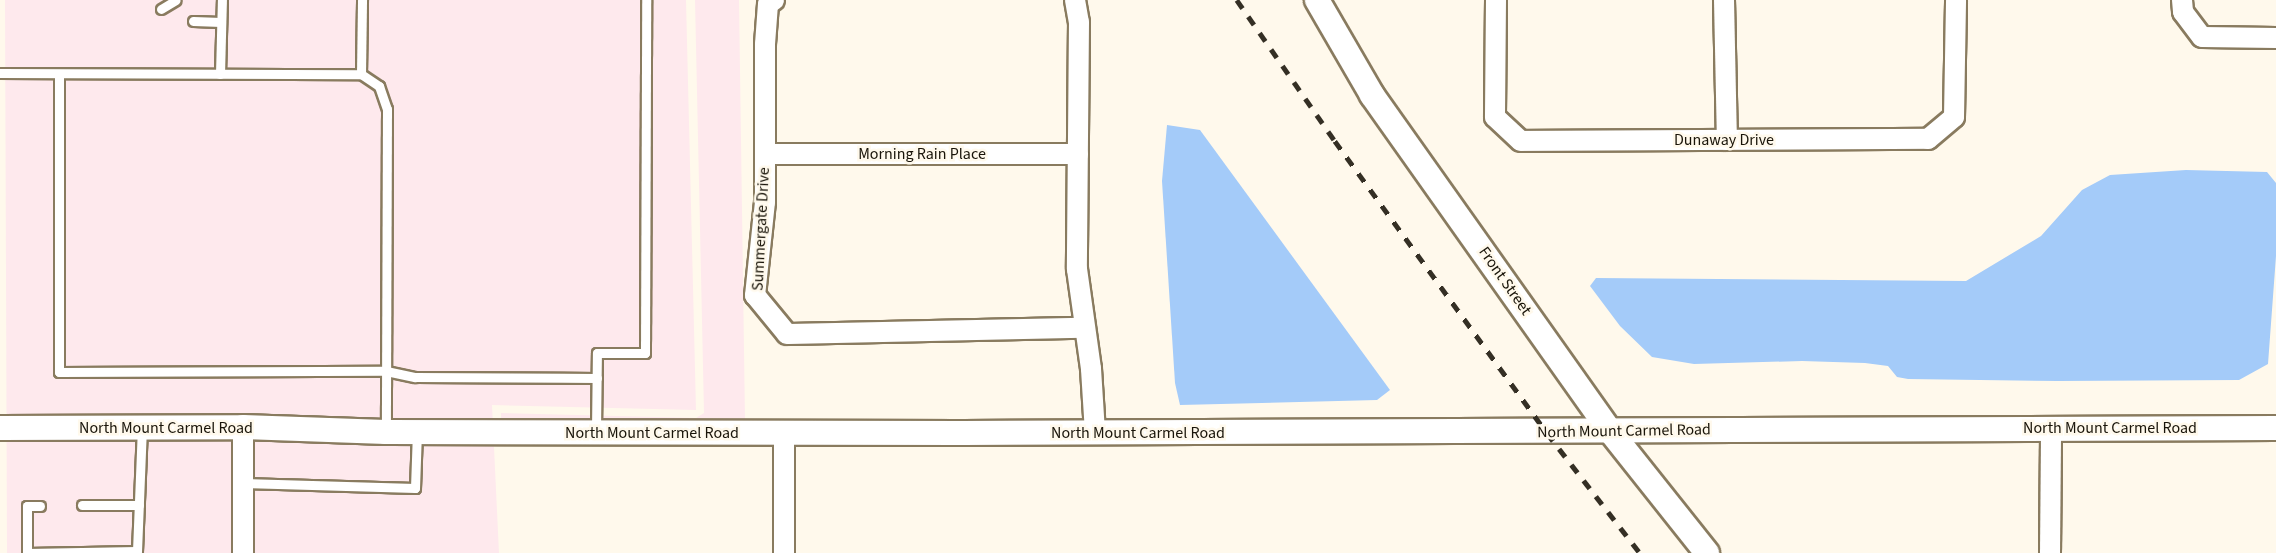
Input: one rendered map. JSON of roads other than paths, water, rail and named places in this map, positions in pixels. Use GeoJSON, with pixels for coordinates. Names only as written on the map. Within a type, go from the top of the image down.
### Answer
{"type":"FeatureCollection","features":[{"type":"Feature","properties":{"kind":"street","name":"Summergate Drive"},"geometry":{"type":"LineString","coordinates":[[774,0],[768,4],[765,44],[765,202],[755,296],[787,334],[1084,328]]}},
{"type":"Feature","properties":{"kind":"street"},"geometry":{"type":"LineString","coordinates":[[1075,0],[1080,22],[1077,269],[1091,369],[1095,433]]}},
{"type":"Feature","properties":{"kind":"street","name":"Front Street"},"geometry":{"type":"LineString","coordinates":[[1317,0],[1372,95],[1610,430],[1707,553]]}},
{"type":"Feature","properties":{"kind":"street","name":"Dunaway Drive"},"geometry":{"type":"LineString","coordinates":[[1496,0],[1495,117],[1521,141],[1928,140],[1954,117],[1956,0]]}},
{"type":"Feature","properties":{"kind":"street"},"geometry":{"type":"LineString","coordinates":[[1724,0],[1727,140]]}},
{"type":"Feature","properties":{"kind":"street"},"geometry":{"type":"LineString","coordinates":[[2182,0],[2183,12],[2202,37],[2276,38]]}},
{"type":"Feature","properties":{"kind":"street","name":"Morning Rain Place"},"geometry":{"type":"LineString","coordinates":[[765,154],[1078,154]]}},
{"type":"Feature","properties":{"kind":"street"},"geometry":{"type":"LineString","coordinates":[[243,427],[243,553]]}},
{"type":"Feature","properties":{"kind":"street","name":"North Mount Carmel Road"},"geometry":{"type":"LineString","coordinates":[[0,428],[243,427],[386,432],[596,433],[2276,428]]}},
{"type":"Feature","properties":{"kind":"street"},"geometry":{"type":"LineString","coordinates":[[2050,553],[2051,428]]}},
{"type":"Feature","properties":{"kind":"street"},"geometry":{"type":"LineString","coordinates":[[784,433],[784,553]]}},
{"type":"Feature","properties":{"kind":"lane"},"geometry":{"type":"LineString","coordinates":[[161,9],[176,0]]}},
{"type":"Feature","properties":{"kind":"lane"},"geometry":{"type":"LineString","coordinates":[[220,74],[222,0]]}},
{"type":"Feature","properties":{"kind":"lane"},"geometry":{"type":"LineString","coordinates":[[361,74],[362,0]]}},
{"type":"Feature","properties":{"kind":"lane"},"geometry":{"type":"LineString","coordinates":[[596,433],[597,353],[645,353],[646,0]]}},
{"type":"Feature","properties":{"kind":"lane"},"geometry":{"type":"LineString","coordinates":[[193,21],[221,22]]}},
{"type":"Feature","properties":{"kind":"lane"},"geometry":{"type":"LineString","coordinates":[[0,74],[361,74],[379,86],[387,109],[386,432]]}},
{"type":"Feature","properties":{"kind":"lane"},"geometry":{"type":"LineString","coordinates":[[59,74],[59,372],[386,371],[415,377],[597,378]]}},
{"type":"Feature","properties":{"kind":"lane"},"geometry":{"type":"LineString","coordinates":[[40,506],[27,506],[27,553],[137,551],[142,428]]}},
{"type":"Feature","properties":{"kind":"lane"},"geometry":{"type":"LineString","coordinates":[[243,483],[415,488],[417,432]]}},
{"type":"Feature","properties":{"kind":"lane"},"geometry":{"type":"LineString","coordinates":[[82,505],[139,505]]}},
{"type":"Feature","properties":{"kind":"water"},"geometry":{"type":"Polygon","coordinates":[[[1167,125],[1200,130],[1390,390],[1377,400],[1180,405],[1175,383],[1162,181],[1167,125]]]}},
{"type":"Feature","properties":{"kind":"water"},"geometry":{"type":"Polygon","coordinates":[[[2186,170],[2267,172],[2276,183],[2276,256],[2268,364],[2239,380],[1908,379],[1897,377],[1888,366],[1865,363],[1802,361],[1694,364],[1652,357],[1620,326],[1590,286],[1596,278],[1966,281],[2041,236],[2082,190],[2110,175],[2186,170]]]}},
{"type":"Feature","properties":{"kind":"railway"},"geometry":{"type":"LineString","coordinates":[[1237,0],[1335,141],[1547,433],[1640,553]]}}]}
